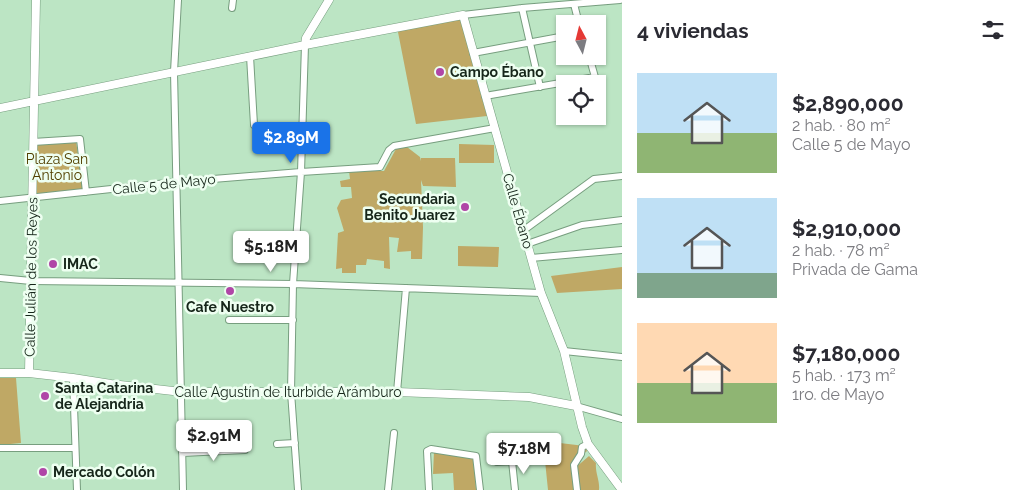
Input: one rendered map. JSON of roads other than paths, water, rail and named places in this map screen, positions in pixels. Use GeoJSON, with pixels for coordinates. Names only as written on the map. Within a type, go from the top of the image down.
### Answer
{"type":"FeatureCollection","features":[{"type":"Feature","properties":{"kind":"street","name":"Calle Julián de los Reyes"},"geometry":{"type":"LineString","coordinates":[[29,373],[36,0]]}},
{"type":"Feature","properties":{"kind":"street"},"geometry":{"type":"LineString","coordinates":[[178,0],[174,72],[183,490]]}},
{"type":"Feature","properties":{"kind":"street"},"geometry":{"type":"LineString","coordinates":[[232,8],[233,0]]}},
{"type":"Feature","properties":{"kind":"street"},"geometry":{"type":"LineString","coordinates":[[298,490],[291,392],[293,284],[301,172],[305,45],[306,38],[329,0]]}},
{"type":"Feature","properties":{"kind":"street"},"geometry":{"type":"LineString","coordinates":[[0,108],[250,56],[462,15],[620,0]]}},
{"type":"Feature","properties":{"kind":"street"},"geometry":{"type":"LineString","coordinates":[[574,4],[577,15]]}},
{"type":"Feature","properties":{"kind":"street"},"geometry":{"type":"LineString","coordinates":[[522,8],[540,87]]}},
{"type":"Feature","properties":{"kind":"street","name":"Calle Ébano"},"geometry":{"type":"LineString","coordinates":[[462,15],[528,244],[535,257],[541,293],[564,351],[576,406],[588,444],[622,490]]}},
{"type":"Feature","properties":{"kind":"street"},"geometry":{"type":"LineString","coordinates":[[472,53],[556,38]]}},
{"type":"Feature","properties":{"kind":"street"},"geometry":{"type":"LineString","coordinates":[[250,56],[254,125]]}},
{"type":"Feature","properties":{"kind":"street"},"geometry":{"type":"LineString","coordinates":[[485,96],[595,77],[592,65]]}},
{"type":"Feature","properties":{"kind":"street","name":"Calle 5 de Mayo"},"geometry":{"type":"LineString","coordinates":[[0,201],[176,182],[380,168],[389,150],[394,146],[494,128]]}},
{"type":"Feature","properties":{"kind":"street"},"geometry":{"type":"LineString","coordinates":[[34,142],[80,139],[86,192]]}},
{"type":"Feature","properties":{"kind":"street"},"geometry":{"type":"LineString","coordinates":[[524,230],[594,179],[622,176]]}},
{"type":"Feature","properties":{"kind":"street"},"geometry":{"type":"LineString","coordinates":[[528,244],[582,225],[622,220]]}},
{"type":"Feature","properties":{"kind":"street"},"geometry":{"type":"LineString","coordinates":[[535,257],[622,250]]}},
{"type":"Feature","properties":{"kind":"street"},"geometry":{"type":"LineString","coordinates":[[0,278],[293,284],[541,293]]}},
{"type":"Feature","properties":{"kind":"street"},"geometry":{"type":"LineString","coordinates":[[397,392],[406,288]]}},
{"type":"Feature","properties":{"kind":"street"},"geometry":{"type":"LineString","coordinates":[[229,320],[293,320]]}},
{"type":"Feature","properties":{"kind":"street"},"geometry":{"type":"LineString","coordinates":[[564,351],[622,358]]}},
{"type":"Feature","properties":{"kind":"street","name":"Calle Agustín de Iturbide Arámburo"},"geometry":{"type":"LineString","coordinates":[[0,373],[29,373],[120,386],[182,392],[397,392],[529,397],[576,406]]}},
{"type":"Feature","properties":{"kind":"street"},"geometry":{"type":"LineString","coordinates":[[73,378],[77,490]]}},
{"type":"Feature","properties":{"kind":"street"},"geometry":{"type":"LineString","coordinates":[[576,406],[622,419]]}},
{"type":"Feature","properties":{"kind":"street"},"geometry":{"type":"LineString","coordinates":[[388,490],[394,433]]}},
{"type":"Feature","properties":{"kind":"street"},"geometry":{"type":"LineString","coordinates":[[277,444],[295,443]]}},
{"type":"Feature","properties":{"kind":"street"},"geometry":{"type":"LineString","coordinates":[[577,490],[574,465],[581,454],[582,447],[588,444]]}},
{"type":"Feature","properties":{"kind":"street"},"geometry":{"type":"LineString","coordinates":[[0,448],[75,448]]}},
{"type":"Feature","properties":{"kind":"street"},"geometry":{"type":"LineString","coordinates":[[429,490],[427,452],[431,449],[476,456],[480,490]]}},
{"type":"Feature","properties":{"kind":"street"},"geometry":{"type":"LineString","coordinates":[[182,453],[244,450]]}},
{"type":"Feature","properties":{"kind":"street"},"geometry":{"type":"LineString","coordinates":[[497,462],[543,459]]}},
{"type":"Feature","properties":{"kind":"street"},"geometry":{"type":"LineString","coordinates":[[512,461],[515,490]]}},
{"type":"Feature","properties":{"kind":"place","name":"Campo Ébano"},"geometry":{"type":"Point","coordinates":[440,72]}},
{"type":"Feature","properties":{"kind":"place","name":"Secundaria Benito Juarez"},"geometry":{"type":"Point","coordinates":[465,207]}},
{"type":"Feature","properties":{"kind":"place","name":"IMAC"},"geometry":{"type":"Point","coordinates":[53,264]}},
{"type":"Feature","properties":{"kind":"place","name":"Cafe Nuestro"},"geometry":{"type":"Point","coordinates":[230,291]}},
{"type":"Feature","properties":{"kind":"place","name":"Santa Catarina de Alejandria"},"geometry":{"type":"Point","coordinates":[45,396]}},
{"type":"Feature","properties":{"kind":"place","name":"Mercado Colón"},"geometry":{"type":"Point","coordinates":[43,472]}},
{"type":"Feature","properties":{"kind":"park label","name":"Plaza San Antonio"},"geometry":{"type":"Point","coordinates":[57,168]}}]}
